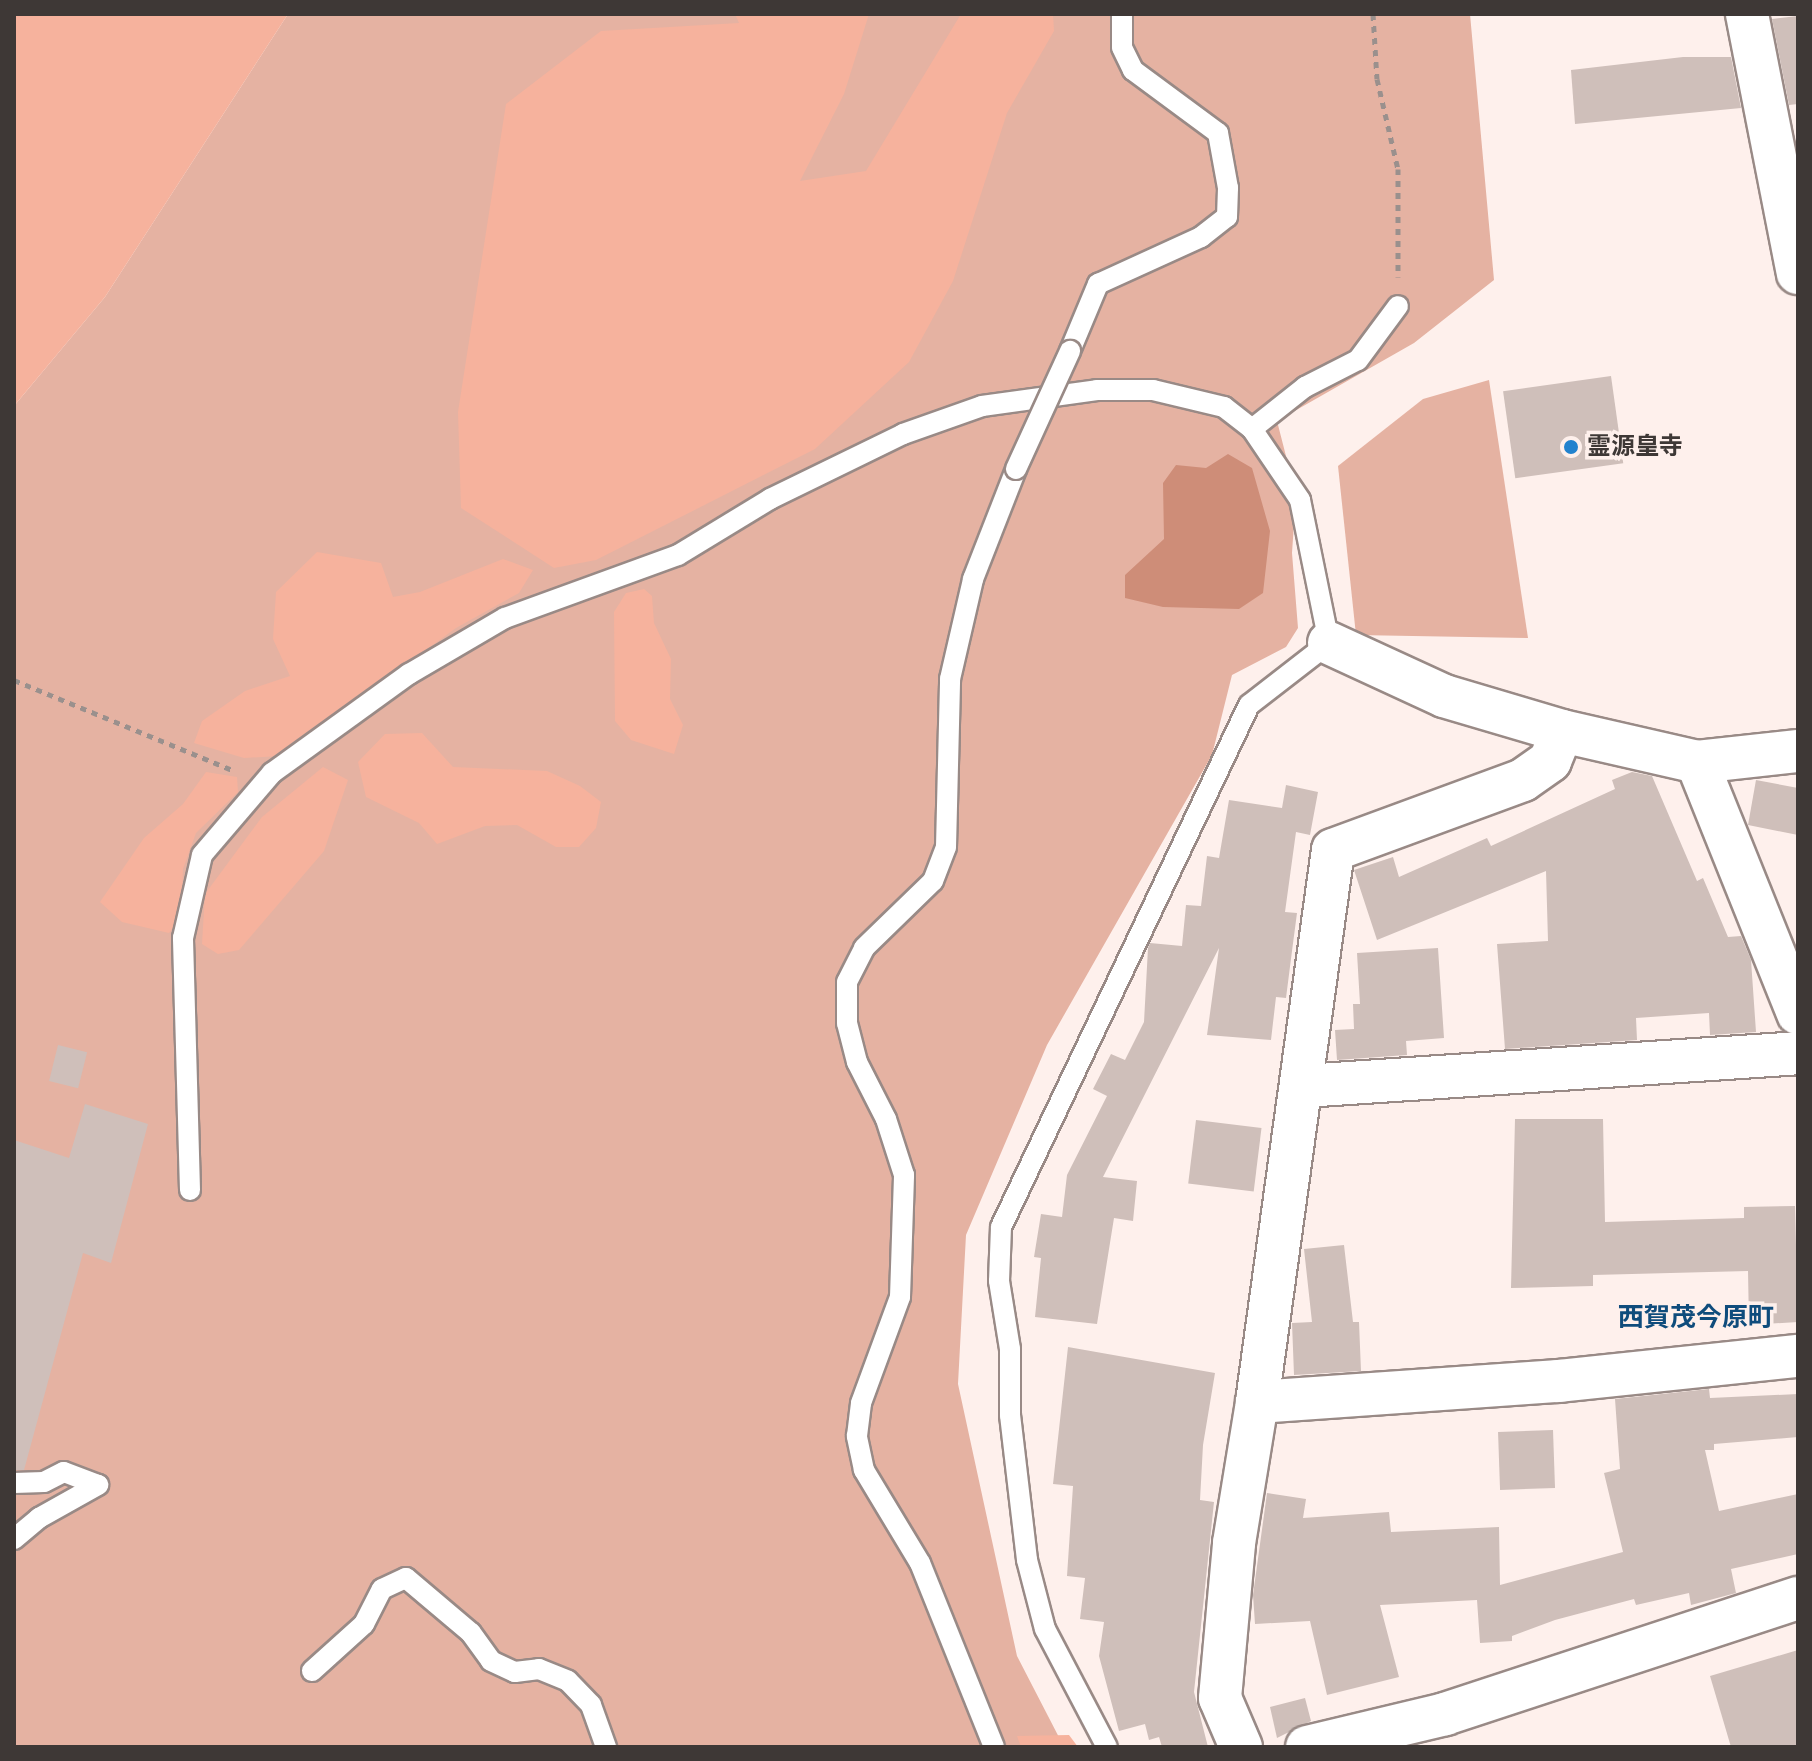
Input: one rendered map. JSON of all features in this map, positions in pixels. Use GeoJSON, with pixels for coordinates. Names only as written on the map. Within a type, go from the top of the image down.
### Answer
{"type":"FeatureCollection","features":[{"type":"Feature","properties":{"kind":"street"},"geometry":{"type":"LineString","coordinates":[[1747,14],[1788,172],[1798,273]]}},
{"type":"Feature","properties":{"kind":"street"},"geometry":{"type":"LineString","coordinates":[[1329,643],[1444,696],[1562,731],[1697,762],[1798,751]]}},
{"type":"Feature","properties":{"kind":"street"},"geometry":{"type":"LineString","coordinates":[[1241,1747],[1220,1698],[1234,1543],[1304,1086],[1333,850],[1523,780],[1550,761],[1562,731]]}},
{"type":"Feature","properties":{"kind":"street"},"geometry":{"type":"LineString","coordinates":[[1697,762],[1798,1013]]}},
{"type":"Feature","properties":{"kind":"street"},"geometry":{"type":"LineString","coordinates":[[1304,1086],[1798,1053]]}},
{"type":"Feature","properties":{"kind":"street"},"geometry":{"type":"LineString","coordinates":[[1257,1402],[1559,1381],[1798,1356]]}},
{"type":"Feature","properties":{"kind":"street"},"geometry":{"type":"LineString","coordinates":[[1307,1747],[1450,1731],[1798,1598]]}},
{"type":"Feature","properties":{"kind":"lane"},"geometry":{"type":"LineString","coordinates":[[994,1747],[920,1563],[864,1470],[857,1436],[861,1403],[900,1297],[904,1175],[886,1119],[857,1062],[847,1023],[847,982],[864,948],[933,881],[946,847],[950,679],[973,579],[1016,469],[1098,284],[1201,237],[1227,217],[1228,188],[1218,133],[1133,70],[1122,47],[1122,14]]}},
{"type":"Feature","properties":{"kind":"lane"},"geometry":{"type":"LineString","coordinates":[[1252,429],[1305,387],[1358,360],[1398,306]]}},
{"type":"Feature","properties":{"kind":"lane"},"geometry":{"type":"LineString","coordinates":[[190,1190],[183,938],[202,855],[264,780],[409,674],[505,618],[678,555],[770,499],[903,434],[982,406],[1097,390],[1191,396],[1224,407],[1252,429],[1300,500],[1329,643],[1249,705],[1001,1227],[999,1281],[1010,1349],[1010,1415],[1027,1560],[1045,1629],[1107,1747]]}},
{"type":"Feature","properties":{"kind":"lane"},"geometry":{"type":"LineString","coordinates":[[14,1483],[44,1482],[64,1472],[98,1485],[39,1518],[14,1539]]}},
{"type":"Feature","properties":{"kind":"lane"},"geometry":{"type":"LineString","coordinates":[[312,1671],[364,1624],[382,1589],[406,1578],[471,1633],[491,1661],[515,1672],[539,1669],[568,1681],[591,1705],[606,1747]]}},
{"type":"Feature","properties":{"kind":"path"},"geometry":{"type":"LineString","coordinates":[[1373,14],[1377,79],[1398,169],[1398,306]]}},
{"type":"Feature","properties":{"kind":"path"},"geometry":{"type":"LineString","coordinates":[[14,680],[264,780]]}},
{"type":"Feature","properties":{"kind":"shaded area"},"geometry":{"type":"Polygon","coordinates":[[[14,14],[288,14],[105,297],[14,406],[14,14]]]}},
{"type":"Feature","properties":{"kind":"shaded area"},"geometry":{"type":"Polygon","coordinates":[[[288,14],[1470,14],[1494,280],[1414,343],[1277,421],[1296,495],[1292,553],[1298,628],[1286,647],[1232,675],[1212,755],[1047,1045],[966,1235],[958,1384],[1017,1656],[1064,1747],[14,1747],[14,406],[105,297],[288,14]]]}},
{"type":"Feature","properties":{"kind":"shaded area"},"geometry":{"type":"Polygon","coordinates":[[[735,14],[869,14],[844,94],[800,181],[866,171],[961,14],[1053,14],[1054,31],[1007,113],[953,281],[909,362],[815,449],[596,560],[554,568],[461,508],[458,412],[506,104],[601,31],[739,23],[735,14]]]}},
{"type":"Feature","properties":{"kind":"shaded area"},"geometry":{"type":"Polygon","coordinates":[[[1489,380],[1528,638],[1356,635],[1338,466],[1423,399],[1489,380]]]}},
{"type":"Feature","properties":{"kind":"shaded area"},"geometry":{"type":"Polygon","coordinates":[[[1228,454],[1252,468],[1270,531],[1263,593],[1239,609],[1163,607],[1125,598],[1125,575],[1164,539],[1163,483],[1176,465],[1206,468],[1228,454]]]}},
{"type":"Feature","properties":{"kind":"shaded area"},"geometry":{"type":"Polygon","coordinates":[[[317,552],[381,563],[393,597],[420,592],[503,559],[533,570],[519,593],[456,628],[280,756],[244,758],[194,743],[202,721],[245,691],[290,676],[273,639],[276,592],[317,552]]]}},
{"type":"Feature","properties":{"kind":"shaded area"},"geometry":{"type":"Polygon","coordinates":[[[644,589],[652,596],[654,623],[671,659],[670,699],[683,725],[674,754],[631,740],[615,721],[614,612],[626,593],[644,589]]]}},
{"type":"Feature","properties":{"kind":"shaded area"},"geometry":{"type":"Polygon","coordinates":[[[422,733],[453,767],[547,771],[580,786],[601,802],[596,828],[579,847],[556,847],[517,825],[485,826],[437,844],[419,823],[366,797],[358,762],[385,734],[422,733]]]}},
{"type":"Feature","properties":{"kind":"shaded area"},"geometry":{"type":"Polygon","coordinates":[[[323,767],[348,780],[324,851],[239,950],[218,954],[202,944],[205,894],[262,817],[323,767]]]}},
{"type":"Feature","properties":{"kind":"shaded area"},"geometry":{"type":"Polygon","coordinates":[[[206,772],[237,777],[238,792],[196,833],[183,869],[181,917],[169,933],[122,922],[100,902],[144,838],[183,804],[206,772]]]}},
{"type":"Feature","properties":{"kind":"shaded area"},"geometry":{"type":"Polygon","coordinates":[[[1069,1735],[1078,1747],[1021,1747],[1017,1736],[1069,1735]]]}},
{"type":"Feature","properties":{"kind":"building"},"geometry":{"type":"Polygon","coordinates":[[[1798,16],[1798,104],[1789,105],[1772,19],[1798,16]]]}},
{"type":"Feature","properties":{"kind":"building"},"geometry":{"type":"Polygon","coordinates":[[[1683,57],[1731,57],[1741,108],[1575,124],[1571,70],[1683,57]]]}},
{"type":"Feature","properties":{"kind":"building"},"geometry":{"type":"Polygon","coordinates":[[[1611,376],[1623,463],[1515,478],[1503,391],[1611,376]]]}},
{"type":"Feature","properties":{"kind":"building"},"geometry":{"type":"Polygon","coordinates":[[[1632,772],[1652,776],[1697,881],[1703,878],[1728,937],[1741,936],[1751,960],[1756,1032],[1710,1035],[1709,1013],[1636,1018],[1637,1040],[1505,1049],[1497,944],[1548,941],[1546,871],[1377,940],[1354,870],[1393,857],[1399,877],[1487,838],[1491,846],[1615,789],[1612,780],[1632,772]]]}},
{"type":"Feature","properties":{"kind":"building"},"geometry":{"type":"Polygon","coordinates":[[[1756,780],[1798,788],[1798,835],[1748,825],[1756,780]]]}},
{"type":"Feature","properties":{"kind":"building"},"geometry":{"type":"Polygon","coordinates":[[[1286,785],[1318,792],[1310,835],[1296,832],[1285,912],[1297,913],[1286,998],[1276,997],[1271,1040],[1207,1035],[1219,948],[1103,1177],[1137,1181],[1133,1221],[1114,1218],[1097,1324],[1035,1317],[1041,1258],[1034,1257],[1041,1214],[1062,1217],[1067,1175],[1107,1096],[1093,1089],[1111,1054],[1125,1060],[1144,1022],[1150,943],[1182,946],[1186,905],[1201,906],[1207,856],[1219,858],[1229,800],[1282,808],[1286,785]]]}},
{"type":"Feature","properties":{"kind":"building"},"geometry":{"type":"Polygon","coordinates":[[[1438,948],[1444,1038],[1406,1041],[1407,1055],[1337,1060],[1335,1030],[1354,1029],[1353,1004],[1360,1004],[1357,953],[1438,948]]]}},
{"type":"Feature","properties":{"kind":"building"},"geometry":{"type":"Polygon","coordinates":[[[58,1045],[87,1052],[78,1088],[49,1081],[58,1045]]]}},
{"type":"Feature","properties":{"kind":"building"},"geometry":{"type":"Polygon","coordinates":[[[85,1104],[148,1124],[111,1263],[83,1253],[24,1470],[14,1470],[14,1140],[69,1158],[85,1104]]]}},
{"type":"Feature","properties":{"kind":"building"},"geometry":{"type":"Polygon","coordinates":[[[1515,1119],[1603,1119],[1605,1222],[1744,1218],[1744,1207],[1795,1206],[1798,1322],[1749,1325],[1748,1271],[1593,1275],[1593,1286],[1511,1288],[1515,1119]]]}},
{"type":"Feature","properties":{"kind":"building"},"geometry":{"type":"Polygon","coordinates":[[[1196,1120],[1262,1128],[1254,1192],[1188,1184],[1196,1120]]]}},
{"type":"Feature","properties":{"kind":"building"},"geometry":{"type":"Polygon","coordinates":[[[1344,1245],[1353,1322],[1359,1322],[1361,1371],[1294,1375],[1292,1323],[1312,1322],[1304,1249],[1344,1245]]]}},
{"type":"Feature","properties":{"kind":"building"},"geometry":{"type":"Polygon","coordinates":[[[1068,1347],[1215,1373],[1203,1445],[1200,1500],[1214,1502],[1194,1692],[1208,1747],[1162,1747],[1159,1737],[1149,1740],[1145,1724],[1119,1731],[1099,1656],[1104,1622],[1080,1619],[1085,1578],[1067,1576],[1073,1486],[1053,1484],[1068,1347]]]}},
{"type":"Feature","properties":{"kind":"building"},"geometry":{"type":"Polygon","coordinates":[[[1709,1389],[1710,1398],[1798,1394],[1798,1437],[1714,1444],[1714,1450],[1705,1450],[1719,1511],[1798,1494],[1798,1554],[1731,1569],[1736,1593],[1691,1605],[1689,1593],[1636,1605],[1634,1599],[1555,1620],[1512,1636],[1512,1641],[1480,1643],[1477,1600],[1380,1605],[1399,1677],[1327,1695],[1310,1621],[1255,1624],[1253,1595],[1267,1493],[1306,1499],[1303,1518],[1389,1512],[1391,1532],[1499,1527],[1500,1585],[1623,1552],[1604,1473],[1620,1469],[1615,1399],[1709,1389]]]}},
{"type":"Feature","properties":{"kind":"building"},"geometry":{"type":"Polygon","coordinates":[[[1553,1430],[1555,1488],[1500,1490],[1498,1432],[1553,1430]]]}},
{"type":"Feature","properties":{"kind":"building"},"geometry":{"type":"Polygon","coordinates":[[[1798,1650],[1798,1747],[1731,1747],[1710,1676],[1798,1650]]]}},
{"type":"Feature","properties":{"kind":"building"},"geometry":{"type":"Polygon","coordinates":[[[1305,1698],[1311,1721],[1277,1738],[1270,1707],[1305,1698]]]}},
{"type":"Feature","properties":{"kind":"place","name":"霊源皇寺"},"geometry":{"type":"Point","coordinates":[1571,447]}},
{"type":"Feature","properties":{"kind":"district","name":"西賀茂今原町"},"geometry":{"type":"Point","coordinates":[1696,1318]}}]}
